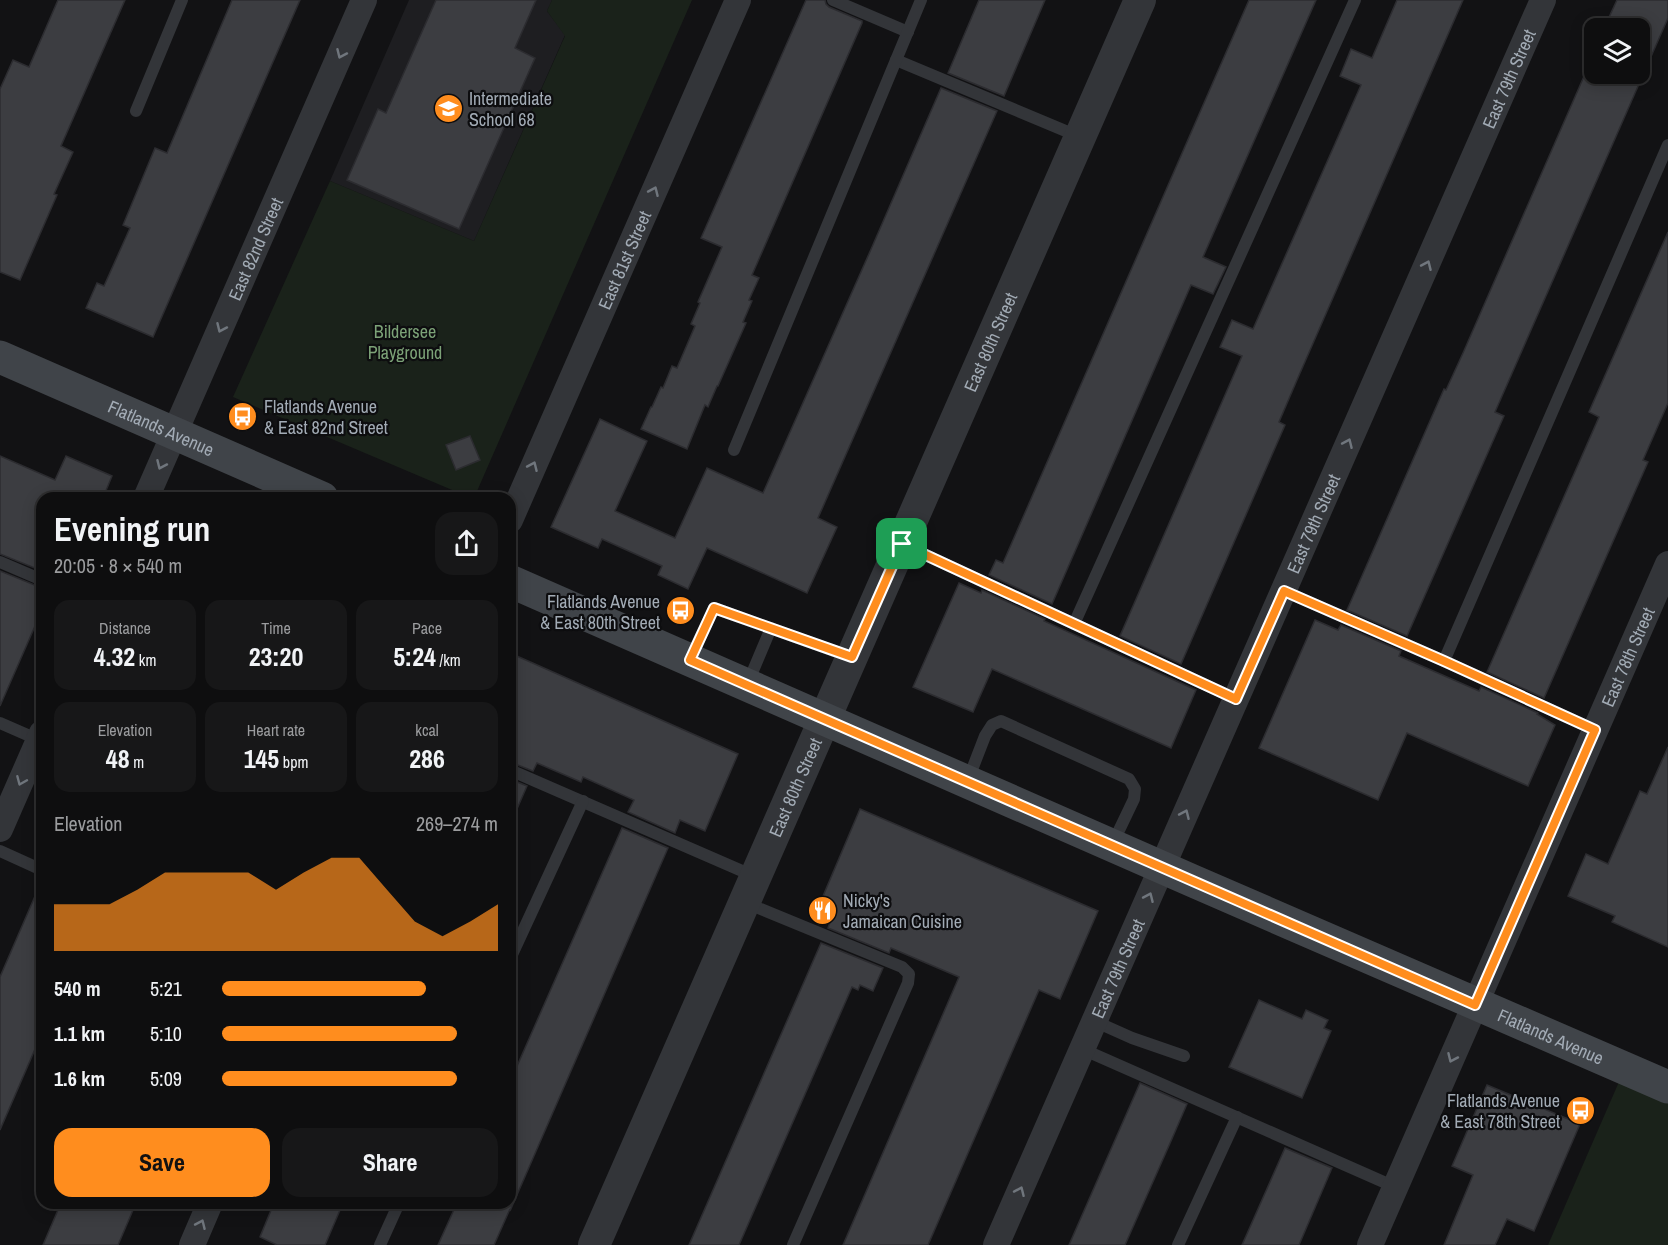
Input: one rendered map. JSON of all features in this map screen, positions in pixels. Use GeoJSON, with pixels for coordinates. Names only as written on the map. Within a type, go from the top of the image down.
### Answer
{"type":"FeatureCollection","features":[{"type":"Feature","properties":{"kind":"main road","name":"Flatlands Avenue"},"geometry":{"type":"LineString","coordinates":[[0,357],[308,492]]}},
{"type":"Feature","properties":{"kind":"main road","name":"Flatlands Avenue"},"geometry":{"type":"LineString","coordinates":[[516,584],[1475,1005],[1668,1087]]}},
{"type":"Feature","properties":{"kind":"street","name":"East 82nd Street"},"geometry":{"type":"LineString","coordinates":[[149,492],[364,0]]}},
{"type":"Feature","properties":{"kind":"street","name":"East 81st Street"},"geometry":{"type":"LineString","coordinates":[[516,506],[738,0]]}},
{"type":"Feature","properties":{"kind":"street","name":"East 80th Street"},"geometry":{"type":"LineString","coordinates":[[594,1245],[1140,0]]}},
{"type":"Feature","properties":{"kind":"street","name":"East 79th Street"},"geometry":{"type":"LineString","coordinates":[[996,1245],[1543,0]]}},
{"type":"Feature","properties":{"kind":"street","name":"East 78th Street"},"geometry":{"type":"LineString","coordinates":[[1370,1245],[1668,564]]}},
{"type":"Feature","properties":{"kind":"street"},"geometry":{"type":"LineString","coordinates":[[0,830],[36,745]]}},
{"type":"Feature","properties":{"kind":"street"},"geometry":{"type":"LineString","coordinates":[[192,1245],[207,1209]]}},
{"type":"Feature","properties":{"kind":"lane"},"geometry":{"type":"LineString","coordinates":[[136,111],[182,0]]}},
{"type":"Feature","properties":{"kind":"lane"},"geometry":{"type":"LineString","coordinates":[[833,0],[908,32]]}},
{"type":"Feature","properties":{"kind":"lane"},"geometry":{"type":"LineString","coordinates":[[734,450],[921,0]]}},
{"type":"Feature","properties":{"kind":"lane"},"geometry":{"type":"LineString","coordinates":[[1074,624],[1355,0]]}},
{"type":"Feature","properties":{"kind":"lane"},"geometry":{"type":"LineString","coordinates":[[896,60],[1080,137]]}},
{"type":"Feature","properties":{"kind":"lane"},"geometry":{"type":"LineString","coordinates":[[1444,661],[1668,145]]}},
{"type":"Feature","properties":{"kind":"lane"},"geometry":{"type":"LineString","coordinates":[[902,544],[1236,699]]}},
{"type":"Feature","properties":{"kind":"lane"},"geometry":{"type":"LineString","coordinates":[[0,562],[36,577]]}},
{"type":"Feature","properties":{"kind":"lane"},"geometry":{"type":"LineString","coordinates":[[1284,591],[1595,730]]}},
{"type":"Feature","properties":{"kind":"lane"},"geometry":{"type":"LineString","coordinates":[[690,660],[714,608],[852,657]]}},
{"type":"Feature","properties":{"kind":"lane"},"geometry":{"type":"LineString","coordinates":[[747,685],[771,628]]}},
{"type":"Feature","properties":{"kind":"lane"},"geometry":{"type":"LineString","coordinates":[[967,782],[985,736],[992,725],[1001,721],[1129,779],[1135,789],[1134,800],[1112,846]]}},
{"type":"Feature","properties":{"kind":"lane"},"geometry":{"type":"LineString","coordinates":[[0,723],[36,735]]}},
{"type":"Feature","properties":{"kind":"lane"},"geometry":{"type":"LineString","coordinates":[[516,773],[582,801],[902,968],[909,974],[908,983],[793,1245]]}},
{"type":"Feature","properties":{"kind":"lane"},"geometry":{"type":"LineString","coordinates":[[516,947],[582,801]]}},
{"type":"Feature","properties":{"kind":"lane"},"geometry":{"type":"LineString","coordinates":[[0,851],[36,867]]}},
{"type":"Feature","properties":{"kind":"lane"},"geometry":{"type":"LineString","coordinates":[[1094,1021],[1132,1038],[1184,1056]]}},
{"type":"Feature","properties":{"kind":"lane"},"geometry":{"type":"LineString","coordinates":[[1082,1049],[1395,1187]]}},
{"type":"Feature","properties":{"kind":"lane"},"geometry":{"type":"LineString","coordinates":[[1178,1245],[1237,1117]]}},
{"type":"Feature","properties":{"kind":"lane"},"geometry":{"type":"LineString","coordinates":[[380,1245],[396,1209]]}},
{"type":"Feature","properties":{"kind":"shaded area","name":"Intermediate School 68"},"geometry":{"type":"Polygon","coordinates":[[[409,0],[552,0],[547,11],[565,35],[474,241],[330,181],[409,0]]]}},
{"type":"Feature","properties":{"kind":"green space","name":"Bildersee Playground"},"geometry":{"type":"Polygon","coordinates":[[[552,0],[692,0],[477,492],[457,492],[233,397],[330,181],[474,241],[565,36],[547,11],[552,0]]]}},
{"type":"Feature","properties":{"kind":"green space"},"geometry":{"type":"Polygon","coordinates":[[[1625,1068],[1668,1087],[1668,1245],[1548,1245],[1625,1068]]]}},
{"type":"Feature","properties":{"kind":"building"},"geometry":{"type":"Polygon","coordinates":[[[58,0],[125,0],[61,146],[73,152],[20,280],[0,272],[0,89],[13,60],[29,67],[58,0]]]}},
{"type":"Feature","properties":{"kind":"building"},"geometry":{"type":"Polygon","coordinates":[[[232,0],[300,0],[153,337],[86,308],[97,283],[104,286],[130,228],[123,225],[155,148],[167,153],[232,0]]]}},
{"type":"Feature","properties":{"kind":"building","name":"Intermediate School 68"},"geometry":{"type":"Polygon","coordinates":[[[436,0],[536,0],[515,48],[535,58],[459,229],[347,180],[378,109],[386,113],[436,0]]]}},
{"type":"Feature","properties":{"kind":"building"},"geometry":{"type":"Polygon","coordinates":[[[806,0],[825,0],[829,7],[862,23],[752,275],[759,278],[749,300],[752,301],[743,322],[746,323],[708,407],[705,405],[687,449],[641,429],[672,366],[677,368],[695,326],[691,324],[700,303],[698,302],[722,247],[701,238],[806,0]]]}},
{"type":"Feature","properties":{"kind":"building"},"geometry":{"type":"Polygon","coordinates":[[[979,0],[1045,0],[1004,96],[948,73],[979,0]]]}},
{"type":"Feature","properties":{"kind":"building"},"geometry":{"type":"Polygon","coordinates":[[[1249,0],[1316,0],[1203,257],[1226,267],[1213,294],[1191,285],[1052,604],[989,575],[996,560],[1003,563],[1249,0]]]}},
{"type":"Feature","properties":{"kind":"building"},"geometry":{"type":"Polygon","coordinates":[[[1397,0],[1463,0],[1279,422],[1285,425],[1181,664],[1120,636],[1242,356],[1220,347],[1232,320],[1253,329],[1361,85],[1340,76],[1351,49],[1372,58],[1397,0]]]}},
{"type":"Feature","properties":{"kind":"building"},"geometry":{"type":"Polygon","coordinates":[[[1617,0],[1668,0],[1668,18],[1650,59],[1650,18],[1609,18],[1617,0]]]}},
{"type":"Feature","properties":{"kind":"building"},"geometry":{"type":"Polygon","coordinates":[[[1584,76],[1584,84],[1639,84],[1495,412],[1504,416],[1407,636],[1347,610],[1444,389],[1446,390],[1584,76]]]}},
{"type":"Feature","properties":{"kind":"building"},"geometry":{"type":"Polygon","coordinates":[[[941,88],[997,111],[818,518],[837,527],[807,593],[707,548],[688,589],[658,575],[662,566],[602,539],[598,548],[551,527],[600,419],[647,441],[615,511],[675,538],[707,468],[763,493],[941,88]]]}},
{"type":"Feature","properties":{"kind":"building"},"geometry":{"type":"Polygon","coordinates":[[[1668,232],[1668,403],[1643,460],[1648,462],[1544,698],[1487,672],[1599,417],[1589,412],[1668,232]]]}},
{"type":"Feature","properties":{"kind":"building"},"geometry":{"type":"Polygon","coordinates":[[[470,436],[480,460],[456,470],[446,445],[470,436]]]}},
{"type":"Feature","properties":{"kind":"building"},"geometry":{"type":"Polygon","coordinates":[[[0,456],[55,480],[66,456],[112,476],[105,492],[36,492],[36,569],[0,554],[0,456]]]}},
{"type":"Feature","properties":{"kind":"building"},"geometry":{"type":"Polygon","coordinates":[[[0,571],[36,586],[36,624],[0,706],[0,571]]]}},
{"type":"Feature","properties":{"kind":"building"},"geometry":{"type":"Polygon","coordinates":[[[959,583],[981,593],[982,590],[1045,619],[1044,621],[1196,690],[1171,748],[992,669],[973,712],[913,687],[959,583]]]}},
{"type":"Feature","properties":{"kind":"building"},"geometry":{"type":"Polygon","coordinates":[[[1315,620],[1338,630],[1341,625],[1401,651],[1399,656],[1479,691],[1481,687],[1538,713],[1555,725],[1528,786],[1407,733],[1378,800],[1259,748],[1315,620]]]}},
{"type":"Feature","properties":{"kind":"building"},"geometry":{"type":"Polygon","coordinates":[[[516,656],[738,754],[705,831],[680,820],[675,833],[628,812],[634,800],[583,777],[581,782],[537,763],[533,771],[516,764],[516,656]]]}},
{"type":"Feature","properties":{"kind":"building"},"geometry":{"type":"Polygon","coordinates":[[[1668,747],[1668,947],[1612,922],[1615,916],[1568,896],[1586,854],[1608,864],[1640,791],[1647,794],[1668,747]]]}},
{"type":"Feature","properties":{"kind":"building"},"geometry":{"type":"Polygon","coordinates":[[[516,781],[527,786],[516,811],[516,781]]]}},
{"type":"Feature","properties":{"kind":"building"},"geometry":{"type":"Polygon","coordinates":[[[860,809],[1098,911],[1060,999],[1039,990],[928,1245],[843,1245],[959,977],[891,948],[889,953],[828,928],[830,922],[815,915],[860,809]]]}},
{"type":"Feature","properties":{"kind":"building"},"geometry":{"type":"Polygon","coordinates":[[[622,828],[668,848],[516,1197],[516,1068],[622,828]]]}},
{"type":"Feature","properties":{"kind":"building"},"geometry":{"type":"Polygon","coordinates":[[[36,894],[36,1047],[0,1130],[0,977],[36,894]]]}},
{"type":"Feature","properties":{"kind":"building"},"geometry":{"type":"Polygon","coordinates":[[[821,943],[883,968],[873,991],[860,985],[858,990],[852,987],[739,1245],[689,1245],[821,943]]]}},
{"type":"Feature","properties":{"kind":"building"},"geometry":{"type":"Polygon","coordinates":[[[1259,1000],[1302,1019],[1306,1010],[1328,1020],[1324,1028],[1331,1031],[1302,1098],[1229,1067],[1259,1000]]]}},
{"type":"Feature","properties":{"kind":"building"},"geometry":{"type":"Polygon","coordinates":[[[1140,1083],[1187,1104],[1171,1141],[1125,1245],[1069,1245],[1140,1083]]]}},
{"type":"Feature","properties":{"kind":"building"},"geometry":{"type":"Polygon","coordinates":[[[1487,1085],[1580,1124],[1534,1231],[1507,1219],[1495,1245],[1444,1245],[1473,1175],[1452,1166],[1487,1085]]]}},
{"type":"Feature","properties":{"kind":"building"},"geometry":{"type":"Polygon","coordinates":[[[1285,1148],[1332,1168],[1299,1245],[1242,1245],[1285,1148]]]}},
{"type":"Feature","properties":{"kind":"building"},"geometry":{"type":"Polygon","coordinates":[[[58,1209],[133,1209],[118,1245],[43,1245],[58,1209]]]}},
{"type":"Feature","properties":{"kind":"building"},"geometry":{"type":"Polygon","coordinates":[[[272,1209],[340,1209],[325,1245],[277,1245],[260,1237],[272,1209]]]}},
{"type":"Feature","properties":{"kind":"building"},"geometry":{"type":"Polygon","coordinates":[[[454,1209],[510,1209],[494,1245],[438,1245],[454,1209]]]}},
{"type":"Feature","properties":{"kind":"place","name":"Intermediate School 68"},"geometry":{"type":"Point","coordinates":[448,108]}},
{"type":"Feature","properties":{"kind":"place","name":"Flatlands Avenue & East 82nd Street"},"geometry":{"type":"Point","coordinates":[243,416]}},
{"type":"Feature","properties":{"kind":"place","name":"Flatlands Avenue & East 80th Street"},"geometry":{"type":"Point","coordinates":[681,611]}},
{"type":"Feature","properties":{"kind":"place","name":"Nicky's Jamaican Cuisine"},"geometry":{"type":"Point","coordinates":[822,910]}},
{"type":"Feature","properties":{"kind":"place","name":"Flatlands Avenue & East 78th Street"},"geometry":{"type":"Point","coordinates":[1581,1110]}},
{"type":"Feature","properties":{"kind":"route"},"geometry":{"type":"LineString","coordinates":[[902,544],[1236,699],[1284,591],[1595,730],[1475,1005],[690,660],[714,608],[852,657],[902,544]]}}]}
